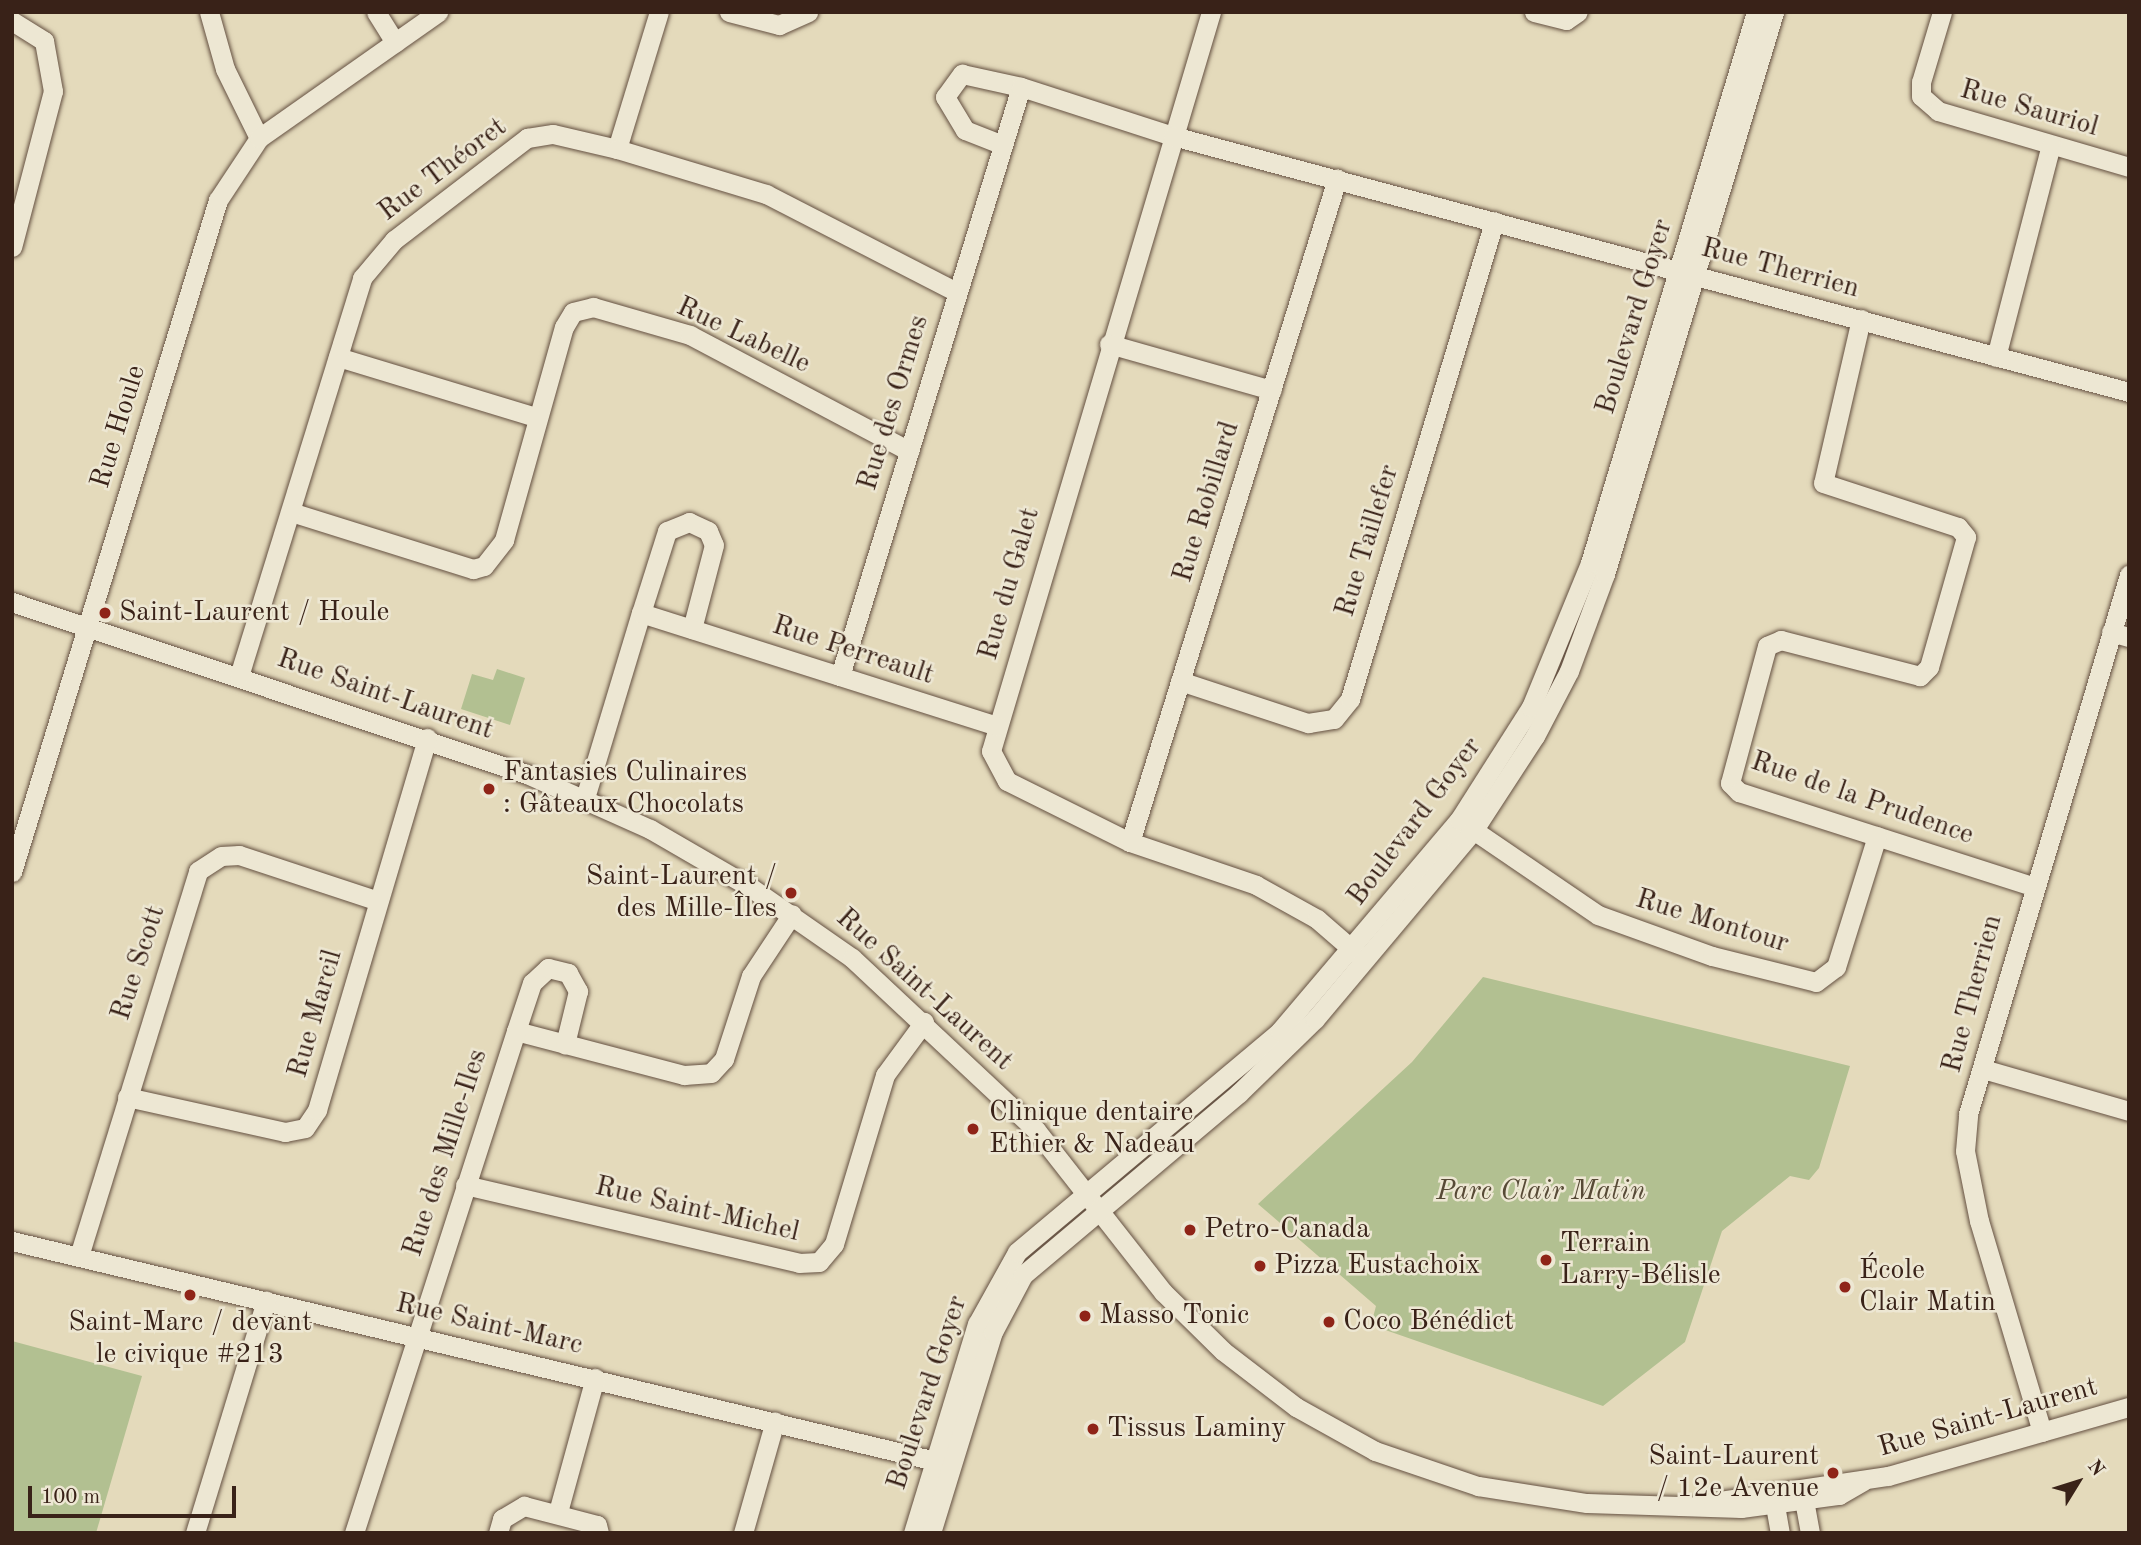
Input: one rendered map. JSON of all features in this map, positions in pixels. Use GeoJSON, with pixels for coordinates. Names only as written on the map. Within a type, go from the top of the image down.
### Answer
{"type":"FeatureCollection","features":[{"type":"Feature","properties":{"kind":"street"},"geometry":{"type":"LineString","coordinates":[[209,12],[225,69],[259,138],[438,12]]}},
{"type":"Feature","properties":{"kind":"street"},"geometry":{"type":"LineString","coordinates":[[376,12],[395,43]]}},
{"type":"Feature","properties":{"kind":"street"},"geometry":{"type":"LineString","coordinates":[[617,149],[659,12]]}},
{"type":"Feature","properties":{"kind":"street"},"geometry":{"type":"LineString","coordinates":[[729,12],[779,25],[808,12]]}},
{"type":"Feature","properties":{"kind":"street","name":"Rue du Galet"},"geometry":{"type":"LineString","coordinates":[[1211,12],[1109,344],[990,751],[1007,781],[1130,842],[1256,885],[1317,919],[1359,955]]}},
{"type":"Feature","properties":{"kind":"street"},"geometry":{"type":"LineString","coordinates":[[1534,12],[1566,20],[1578,12]]}},
{"type":"Feature","properties":{"kind":"street","name":"Boulevard Goyer"},"geometry":{"type":"LineString","coordinates":[[1686,273],[1756,12]]}},
{"type":"Feature","properties":{"kind":"street","name":"Boulevard Goyer"},"geometry":{"type":"LineString","coordinates":[[913,1533],[1010,1294],[1033,1262],[1093,1199],[1260,1075],[1466,825],[1531,707],[1564,635],[1774,12]]}},
{"type":"Feature","properties":{"kind":"street","name":"Rue Sauriol"},"geometry":{"type":"LineString","coordinates":[[1942,12],[1921,96],[1938,111],[2129,166]]}},
{"type":"Feature","properties":{"kind":"street"},"geometry":{"type":"LineString","coordinates":[[12,21],[44,41],[53,91],[18,210],[12,247]]}},
{"type":"Feature","properties":{"kind":"street"},"geometry":{"type":"LineString","coordinates":[[1003,145],[965,130],[946,97],[962,74],[1021,87],[1173,136]]}},
{"type":"Feature","properties":{"kind":"street","name":"Rue des Ormes"},"geometry":{"type":"LineString","coordinates":[[839,676],[1021,87]]}},
{"type":"Feature","properties":{"kind":"street","name":"Rue Théoret"},"geometry":{"type":"LineString","coordinates":[[239,676],[362,278],[394,240],[527,138],[553,134],[617,149],[766,194],[957,292]]}},
{"type":"Feature","properties":{"kind":"street","name":"Rue Therrien"},"geometry":{"type":"LineString","coordinates":[[1173,136],[2129,392]]}},
{"type":"Feature","properties":{"kind":"street","name":"Rue Houle"},"geometry":{"type":"LineString","coordinates":[[12,872],[212,218],[259,138]]}},
{"type":"Feature","properties":{"kind":"street"},"geometry":{"type":"LineString","coordinates":[[1996,357],[2051,145]]}},
{"type":"Feature","properties":{"kind":"street","name":"Rue Robillard"},"geometry":{"type":"LineString","coordinates":[[1130,842],[1337,179]]}},
{"type":"Feature","properties":{"kind":"street","name":"Rue Taillefer"},"geometry":{"type":"LineString","coordinates":[[1180,681],[1308,723],[1334,719],[1350,699],[1494,221]]}},
{"type":"Feature","properties":{"kind":"street","name":"Rue Labelle"},"geometry":{"type":"LineString","coordinates":[[291,512],[473,569],[484,566],[504,540],[535,416],[564,327],[573,312],[593,307],[690,335],[909,451]]}},
{"type":"Feature","properties":{"kind":"street","name":"Rue de la Prudence"},"geometry":{"type":"LineString","coordinates":[[1861,319],[1823,483],[1958,527],[1966,537],[1929,667],[1920,676],[1904,675],[1781,640],[1767,646],[1728,774],[1739,792],[2032,886]]}},
{"type":"Feature","properties":{"kind":"street"},"geometry":{"type":"LineString","coordinates":[[1109,344],[1272,390]]}},
{"type":"Feature","properties":{"kind":"street"},"geometry":{"type":"LineString","coordinates":[[338,357],[535,416]]}},
{"type":"Feature","properties":{"kind":"street"},"geometry":{"type":"LineString","coordinates":[[585,798],[667,531],[688,522],[708,531],[714,545],[692,629]]}},
{"type":"Feature","properties":{"kind":"street","name":"Rue Therrien"},"geometry":{"type":"LineString","coordinates":[[2042,1432],[1979,1221],[1965,1151],[1983,1069],[2032,886],[2120,635],[2129,575]]}},
{"type":"Feature","properties":{"kind":"street","name":"Rue Saint-Laurent"},"geometry":{"type":"LineString","coordinates":[[12,602],[427,738],[585,798],[707,860],[792,914],[924,1022],[1038,1131],[1163,1292],[1223,1351],[1290,1404],[1375,1451],[1457,1480],[1533,1497],[1709,1503],[1803,1493],[1863,1481],[2129,1407]]}},
{"type":"Feature","properties":{"kind":"street","name":"Rue Perreault"},"geometry":{"type":"LineString","coordinates":[[640,613],[997,726]]}},
{"type":"Feature","properties":{"kind":"street","name":"Rue Marcil"},"geometry":{"type":"LineString","coordinates":[[127,1097],[285,1132],[306,1128],[317,1110],[427,738]]}},
{"type":"Feature","properties":{"kind":"street","name":"Rue Montour"},"geometry":{"type":"LineString","coordinates":[[1466,825],[1598,915],[1712,956],[1816,982],[1836,967],[1877,836]]}},
{"type":"Feature","properties":{"kind":"street","name":"Rue Scott"},"geometry":{"type":"LineString","coordinates":[[79,1256],[198,871],[221,856],[239,855],[377,901]]}},
{"type":"Feature","properties":{"kind":"street","name":"Rue des Mille-Iles"},"geometry":{"type":"LineString","coordinates":[[516,1031],[684,1075],[711,1073],[724,1059],[757,964],[792,914]]}},
{"type":"Feature","properties":{"kind":"street","name":"Rue des Mille-Iles"},"geometry":{"type":"LineString","coordinates":[[354,1533],[516,1031],[536,977],[548,968],[562,969],[578,991],[565,1044]]}},
{"type":"Feature","properties":{"kind":"street","name":"Rue Saint-Michel"},"geometry":{"type":"LineString","coordinates":[[465,1185],[799,1263],[819,1262],[834,1244],[885,1075],[924,1022]]}},
{"type":"Feature","properties":{"kind":"street"},"geometry":{"type":"LineString","coordinates":[[1983,1069],[2129,1111]]}},
{"type":"Feature","properties":{"kind":"street","name":"Rue Saint-Marc"},"geometry":{"type":"LineString","coordinates":[[12,1241],[943,1462]]}},
{"type":"Feature","properties":{"kind":"street"},"geometry":{"type":"LineString","coordinates":[[195,1533],[266,1301]]}},
{"type":"Feature","properties":{"kind":"street"},"geometry":{"type":"LineString","coordinates":[[558,1512],[595,1378]]}},
{"type":"Feature","properties":{"kind":"street"},"geometry":{"type":"LineString","coordinates":[[743,1533],[775,1422]]}},
{"type":"Feature","properties":{"kind":"street","name":"Boulevard Goyer"},"geometry":{"type":"LineString","coordinates":[[931,1533],[943,1462]]}},
{"type":"Feature","properties":{"kind":"street"},"geometry":{"type":"LineString","coordinates":[[1803,1493],[1810,1533]]}},
{"type":"Feature","properties":{"kind":"street"},"geometry":{"type":"LineString","coordinates":[[1774,1497],[1780,1533]]}},
{"type":"Feature","properties":{"kind":"street"},"geometry":{"type":"LineString","coordinates":[[498,1533],[502,1519],[524,1506],[558,1512],[597,1525],[599,1533]]}},
{"type":"Feature","properties":{"kind":"green space"},"geometry":{"type":"Polygon","coordinates":[[[497,669],[525,678],[510,725],[461,709],[472,674],[493,680],[497,669]]]}},
{"type":"Feature","properties":{"kind":"green space","name":"Parc Clair Matin"},"geometry":{"type":"Polygon","coordinates":[[[1483,977],[1850,1066],[1819,1168],[1809,1180],[1790,1176],[1722,1231],[1685,1342],[1603,1406],[1371,1325],[1376,1306],[1258,1204],[1412,1062],[1483,977]]]}},
{"type":"Feature","properties":{"kind":"green space"},"geometry":{"type":"Polygon","coordinates":[[[12,1341],[142,1376],[96,1533],[12,1533],[12,1341]]]}},
{"type":"Feature","properties":{"kind":"place","name":"Saint-Laurent / Houle"},"geometry":{"type":"Point","coordinates":[105,613]}},
{"type":"Feature","properties":{"kind":"place","name":"Fantasies Culinaires : Gâteaux Chocolats"},"geometry":{"type":"Point","coordinates":[489,789]}},
{"type":"Feature","properties":{"kind":"place","name":"Saint-Laurent / des Mille-Îles"},"geometry":{"type":"Point","coordinates":[791,893]}},
{"type":"Feature","properties":{"kind":"place","name":"Clinique dentaire Ethier & Nadeau"},"geometry":{"type":"Point","coordinates":[973,1129]}},
{"type":"Feature","properties":{"kind":"place","name":"Petro-Canada"},"geometry":{"type":"Point","coordinates":[1190,1230]}},
{"type":"Feature","properties":{"kind":"place","name":"Terrain Larry-Bélisle"},"geometry":{"type":"Point","coordinates":[1546,1260]}},
{"type":"Feature","properties":{"kind":"place","name":"Pizza Eustachoix"},"geometry":{"type":"Point","coordinates":[1260,1266]}},
{"type":"Feature","properties":{"kind":"place","name":"École Clair Matin"},"geometry":{"type":"Point","coordinates":[1845,1287]}},
{"type":"Feature","properties":{"kind":"place","name":"Saint-Marc / devant le civique #213"},"geometry":{"type":"Point","coordinates":[190,1295]}},
{"type":"Feature","properties":{"kind":"place","name":"Masso Tonic"},"geometry":{"type":"Point","coordinates":[1085,1316]}},
{"type":"Feature","properties":{"kind":"place","name":"Coco Bénédict"},"geometry":{"type":"Point","coordinates":[1329,1322]}},
{"type":"Feature","properties":{"kind":"place","name":"Tissus Laminy"},"geometry":{"type":"Point","coordinates":[1093,1429]}},
{"type":"Feature","properties":{"kind":"place","name":"Saint-Laurent / 12e Avenue"},"geometry":{"type":"Point","coordinates":[1833,1473]}}]}
